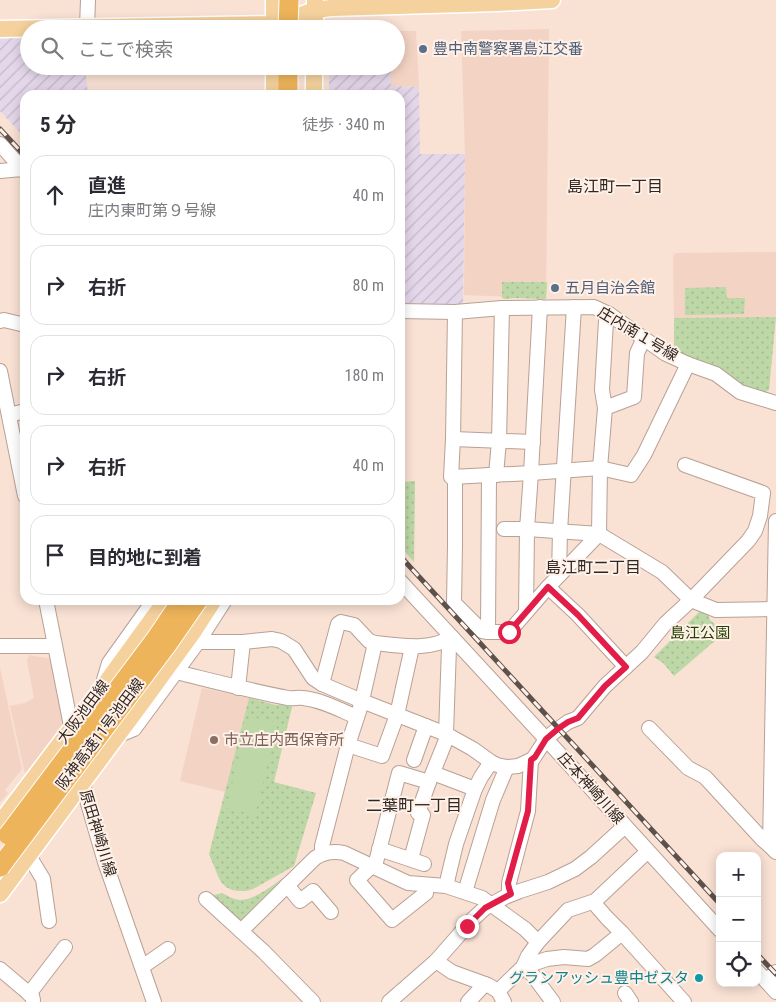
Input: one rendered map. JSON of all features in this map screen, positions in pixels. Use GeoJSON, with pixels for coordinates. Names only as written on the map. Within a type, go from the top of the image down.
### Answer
{"type":"FeatureCollection","features":[{"type":"Feature","properties":{"kind":"highway"},"geometry":{"type":"LineString","coordinates":[[282,20],[289,0]]}},
{"type":"Feature","properties":{"kind":"highway"},"geometry":{"type":"LineString","coordinates":[[304,20],[310,3]]}},
{"type":"Feature","properties":{"kind":"highway"},"geometry":{"type":"LineString","coordinates":[[277,90],[284,75]]}},
{"type":"Feature","properties":{"kind":"highway"},"geometry":{"type":"LineString","coordinates":[[304,75],[310,90]]}},
{"type":"Feature","properties":{"kind":"highway","name":"阪神高速11号池田線"},"geometry":{"type":"LineString","coordinates":[[0,846],[155,640],[179,605]]}},
{"type":"Feature","properties":{"kind":"highway","name":"阪神高速11号池田線"},"geometry":{"type":"LineString","coordinates":[[0,867],[166,646],[195,605]]}},
{"type":"Feature","properties":{"kind":"main road"},"geometry":{"type":"LineString","coordinates":[[274,0],[278,20]]}},
{"type":"Feature","properties":{"kind":"main road"},"geometry":{"type":"LineString","coordinates":[[310,3],[332,8],[399,3],[505,3],[552,0]]}},
{"type":"Feature","properties":{"kind":"main road"},"geometry":{"type":"LineString","coordinates":[[288,20],[310,3]]}},
{"type":"Feature","properties":{"kind":"main road"},"geometry":{"type":"LineString","coordinates":[[310,3],[313,20]]}},
{"type":"Feature","properties":{"kind":"main road"},"geometry":{"type":"LineString","coordinates":[[0,29],[20,29]]}},
{"type":"Feature","properties":{"kind":"main road"},"geometry":{"type":"LineString","coordinates":[[275,75],[276,90]]}},
{"type":"Feature","properties":{"kind":"main road"},"geometry":{"type":"LineString","coordinates":[[311,90],[313,75]]}},
{"type":"Feature","properties":{"kind":"main road","name":"大阪池田線"},"geometry":{"type":"LineString","coordinates":[[0,824],[162,605]]}},
{"type":"Feature","properties":{"kind":"main road"},"geometry":{"type":"LineString","coordinates":[[0,894],[119,735],[211,605]]}},
{"type":"Feature","properties":{"kind":"street"},"geometry":{"type":"LineString","coordinates":[[87,20],[88,0]]}},
{"type":"Feature","properties":{"kind":"street"},"geometry":{"type":"LineString","coordinates":[[0,144],[20,166]]}},
{"type":"Feature","properties":{"kind":"street"},"geometry":{"type":"LineString","coordinates":[[0,171],[20,171]]}},
{"type":"Feature","properties":{"kind":"street"},"geometry":{"type":"LineString","coordinates":[[559,575],[574,307]]}},
{"type":"Feature","properties":{"kind":"street","name":"庄内南１号線"},"geometry":{"type":"LineString","coordinates":[[405,312],[594,307],[609,314],[666,354],[716,374],[740,392],[776,403]]}},
{"type":"Feature","properties":{"kind":"street"},"geometry":{"type":"LineString","coordinates":[[488,632],[493,475],[499,441],[502,308]]}},
{"type":"Feature","properties":{"kind":"street"},"geometry":{"type":"LineString","coordinates":[[526,612],[527,529],[540,308]]}},
{"type":"Feature","properties":{"kind":"street"},"geometry":{"type":"LineString","coordinates":[[455,312],[451,477],[600,468],[631,474],[644,455],[688,364]]}},
{"type":"Feature","properties":{"kind":"street"},"geometry":{"type":"LineString","coordinates":[[455,477],[456,545],[454,603],[482,631],[509,632],[559,575],[599,534],[600,468],[605,408],[602,390],[606,321],[609,314]]}},
{"type":"Feature","properties":{"kind":"street"},"geometry":{"type":"LineString","coordinates":[[0,320],[20,324]]}},
{"type":"Feature","properties":{"kind":"street"},"geometry":{"type":"LineString","coordinates":[[605,408],[634,396],[637,353],[644,338]]}},
{"type":"Feature","properties":{"kind":"street"},"geometry":{"type":"LineString","coordinates":[[0,371],[20,471]]}},
{"type":"Feature","properties":{"kind":"street"},"geometry":{"type":"LineString","coordinates":[[9,415],[20,412]]}},
{"type":"Feature","properties":{"kind":"street"},"geometry":{"type":"LineString","coordinates":[[453,439],[533,442]]}},
{"type":"Feature","properties":{"kind":"street"},"geometry":{"type":"LineString","coordinates":[[198,642],[272,640],[286,643],[298,653],[318,681],[362,702],[447,735],[474,749],[497,765],[507,767],[518,766],[535,757],[546,739],[564,725],[578,718],[605,686],[642,652],[665,624],[691,600],[748,541],[755,531],[760,516],[763,493],[685,465]]}},
{"type":"Feature","properties":{"kind":"street"},"geometry":{"type":"LineString","coordinates":[[773,849],[776,521]]}},
{"type":"Feature","properties":{"kind":"street"},"geometry":{"type":"LineString","coordinates":[[504,529],[599,534],[662,572],[691,600],[716,610],[775,618]]}},
{"type":"Feature","properties":{"kind":"street","name":"庄本神崎川線"},"geometry":{"type":"LineString","coordinates":[[405,586],[716,926]]}},
{"type":"Feature","properties":{"kind":"street"},"geometry":{"type":"LineString","coordinates":[[548,587],[578,615],[626,667]]}},
{"type":"Feature","properties":{"kind":"street","name":"原田神崎川線"},"geometry":{"type":"LineString","coordinates":[[47,605],[87,800],[105,862],[154,1002]]}},
{"type":"Feature","properties":{"kind":"street"},"geometry":{"type":"LineString","coordinates":[[102,688],[108,663],[150,605]]}},
{"type":"Feature","properties":{"kind":"street"},"geometry":{"type":"LineString","coordinates":[[119,735],[134,729],[198,642],[222,605]]}},
{"type":"Feature","properties":{"kind":"street"},"geometry":{"type":"LineString","coordinates":[[291,699],[318,681],[338,624],[341,622],[354,625],[369,641],[375,643],[422,647],[439,644],[452,637]]}},
{"type":"Feature","properties":{"kind":"street"},"geometry":{"type":"LineString","coordinates":[[379,849],[417,862],[423,815],[418,812],[447,735],[452,637]]}},
{"type":"Feature","properties":{"kind":"street"},"geometry":{"type":"LineString","coordinates":[[238,688],[243,642]]}},
{"type":"Feature","properties":{"kind":"street"},"geometry":{"type":"LineString","coordinates":[[322,854],[322,846],[348,745],[362,702],[375,643]]}},
{"type":"Feature","properties":{"kind":"street"},"geometry":{"type":"LineString","coordinates":[[0,646],[55,646]]}},
{"type":"Feature","properties":{"kind":"street"},"geometry":{"type":"LineString","coordinates":[[348,745],[382,756],[396,715],[412,647]]}},
{"type":"Feature","properties":{"kind":"street"},"geometry":{"type":"LineString","coordinates":[[176,672],[291,699],[301,697],[320,702],[357,717]]}},
{"type":"Feature","properties":{"kind":"street"},"geometry":{"type":"LineString","coordinates":[[414,760],[426,726]]}},
{"type":"Feature","properties":{"kind":"street"},"geometry":{"type":"LineString","coordinates":[[649,728],[688,768],[705,777],[773,849]]}},
{"type":"Feature","properties":{"kind":"street"},"geometry":{"type":"LineString","coordinates":[[511,894],[508,883],[528,811],[531,760]]}},
{"type":"Feature","properties":{"kind":"street"},"geometry":{"type":"LineString","coordinates":[[446,886],[456,844],[475,789],[491,762]]}},
{"type":"Feature","properties":{"kind":"street"},"geometry":{"type":"LineString","coordinates":[[465,892],[493,800],[507,767]]}},
{"type":"Feature","properties":{"kind":"street"},"geometry":{"type":"LineString","coordinates":[[425,885],[426,893],[392,920],[357,880],[376,862],[399,773],[431,777],[475,789]]}},
{"type":"Feature","properties":{"kind":"street"},"geometry":{"type":"LineString","coordinates":[[389,1002],[436,961],[480,912],[511,894],[548,882],[575,869],[625,826]]}},
{"type":"Feature","properties":{"kind":"street"},"geometry":{"type":"LineString","coordinates":[[241,931],[312,861],[322,854],[331,852],[344,853],[408,883],[446,886],[482,898],[525,929],[538,942]]}},
{"type":"Feature","properties":{"kind":"street"},"geometry":{"type":"LineString","coordinates":[[436,961],[452,972],[484,984],[500,998],[523,967],[538,942],[568,910],[593,902],[647,852]]}},
{"type":"Feature","properties":{"kind":"street"},"geometry":{"type":"LineString","coordinates":[[29,856],[43,880],[49,921]]}},
{"type":"Feature","properties":{"kind":"street"},"geometry":{"type":"LineString","coordinates":[[287,885],[300,901],[314,890],[331,912]]}},
{"type":"Feature","properties":{"kind":"street"},"geometry":{"type":"LineString","coordinates":[[206,899],[241,931],[307,1000]]}},
{"type":"Feature","properties":{"kind":"street"},"geometry":{"type":"LineString","coordinates":[[593,902],[684,1002]]}},
{"type":"Feature","properties":{"kind":"street"},"geometry":{"type":"LineString","coordinates":[[523,967],[547,959],[564,957],[588,959],[596,955],[622,933]]}},
{"type":"Feature","properties":{"kind":"street"},"geometry":{"type":"LineString","coordinates":[[0,968],[31,997],[65,947]]}},
{"type":"Feature","properties":{"kind":"street"},"geometry":{"type":"LineString","coordinates":[[142,967],[168,949]]}},
{"type":"Feature","properties":{"kind":"street"},"geometry":{"type":"LineString","coordinates":[[523,967],[532,974],[553,1002]]}},
{"type":"Feature","properties":{"kind":"street"},"geometry":{"type":"LineString","coordinates":[[468,1002],[484,984]]}},
{"type":"Feature","properties":{"kind":"shaded area"},"geometry":{"type":"Polygon","coordinates":[[[549,29],[546,298],[464,295],[465,154],[461,31],[549,29]]]}},
{"type":"Feature","properties":{"kind":"shaded area"},"geometry":{"type":"Polygon","coordinates":[[[405,31],[416,31],[419,87],[391,86],[390,75],[405,75],[405,31]]]}},
{"type":"Feature","properties":{"kind":"shaded area"},"geometry":{"type":"Polygon","coordinates":[[[0,35],[20,35],[20,75],[86,75],[87,90],[20,90],[20,133],[0,111],[0,35]]]}},
{"type":"Feature","properties":{"kind":"shaded area"},"geometry":{"type":"Polygon","coordinates":[[[329,75],[391,75],[391,86],[419,87],[420,154],[465,154],[463,306],[405,303],[405,90],[329,90],[329,75]]]}},
{"type":"Feature","properties":{"kind":"shaded area"},"geometry":{"type":"Polygon","coordinates":[[[776,252],[776,317],[674,318],[674,254],[776,252]]]}},
{"type":"Feature","properties":{"kind":"shaded area"},"geometry":{"type":"Polygon","coordinates":[[[29,655],[51,659],[64,723],[25,774],[10,706],[25,703],[34,698],[27,661],[29,655]]]}},
{"type":"Feature","properties":{"kind":"shaded area"},"geometry":{"type":"Polygon","coordinates":[[[0,668],[22,769],[5,790],[8,793],[0,802],[0,668]]]}},
{"type":"Feature","properties":{"kind":"shaded area","name":"市立庄内西保育所"},"geometry":{"type":"Polygon","coordinates":[[[202,688],[249,698],[225,792],[180,781],[202,688]]]}},
{"type":"Feature","properties":{"kind":"green space"},"geometry":{"type":"Polygon","coordinates":[[[502,282],[547,282],[546,299],[502,298],[502,282]]]}},
{"type":"Feature","properties":{"kind":"green space"},"geometry":{"type":"Polygon","coordinates":[[[726,287],[727,298],[745,298],[744,314],[685,315],[685,288],[726,287]]]}},
{"type":"Feature","properties":{"kind":"green space"},"geometry":{"type":"Polygon","coordinates":[[[776,317],[769,390],[765,392],[743,385],[726,374],[674,350],[674,318],[776,317]]]}},
{"type":"Feature","properties":{"kind":"green space"},"geometry":{"type":"Polygon","coordinates":[[[415,481],[414,562],[405,552],[405,482],[415,481]]]}},
{"type":"Feature","properties":{"kind":"green space","name":"島江公園"},"geometry":{"type":"Polygon","coordinates":[[[700,611],[708,614],[710,620],[723,631],[716,635],[717,639],[674,676],[663,663],[654,657],[700,611]]]}},
{"type":"Feature","properties":{"kind":"green space"},"geometry":{"type":"Polygon","coordinates":[[[249,698],[276,705],[293,703],[274,782],[316,793],[294,866],[253,889],[239,891],[226,887],[221,882],[209,854],[249,698]]]}},
{"type":"Feature","properties":{"kind":"green space"},"geometry":{"type":"Polygon","coordinates":[[[249,716],[278,723],[255,815],[226,808],[249,716]]]}},
{"type":"Feature","properties":{"kind":"green space"},"geometry":{"type":"Polygon","coordinates":[[[285,877],[287,880],[242,923],[211,898],[222,893],[231,898],[247,899],[259,894],[285,877]]]}},
{"type":"Feature","properties":{"kind":"railway"},"geometry":{"type":"LineString","coordinates":[[0,129],[20,151]]}},
{"type":"Feature","properties":{"kind":"railway"},"geometry":{"type":"LineString","coordinates":[[405,561],[716,900]]}},
{"type":"Feature","properties":{"kind":"railway"},"geometry":{"type":"LineString","coordinates":[[761,958],[776,974]]}},
{"type":"Feature","properties":{"kind":"place","name":"豊中南警察署島江交番"},"geometry":{"type":"Point","coordinates":[423,49]}},
{"type":"Feature","properties":{"kind":"place","name":"五月自治会館"},"geometry":{"type":"Point","coordinates":[555,288]}},
{"type":"Feature","properties":{"kind":"place","name":"市立庄内西保育所"},"geometry":{"type":"Point","coordinates":[214,740]}},
{"type":"Feature","properties":{"kind":"place","name":"グランアッシュ豊中ゼスタ"},"geometry":{"type":"Point","coordinates":[699,978]}},
{"type":"Feature","properties":{"kind":"district","name":"島江町一丁目"},"geometry":{"type":"Point","coordinates":[615,186]}},
{"type":"Feature","properties":{"kind":"district","name":"島江町二丁目"},"geometry":{"type":"Point","coordinates":[593,567]}},
{"type":"Feature","properties":{"kind":"district","name":"二葉町一丁目"},"geometry":{"type":"Point","coordinates":[414,805]}},
{"type":"Feature","properties":{"kind":"route"},"geometry":{"type":"LineString","coordinates":[[467,926],[485,908],[511,894],[508,883],[528,811],[531,760],[535,757],[546,739],[568,722],[578,718],[605,686],[626,667],[578,615],[548,587],[509,632]]}}]}
